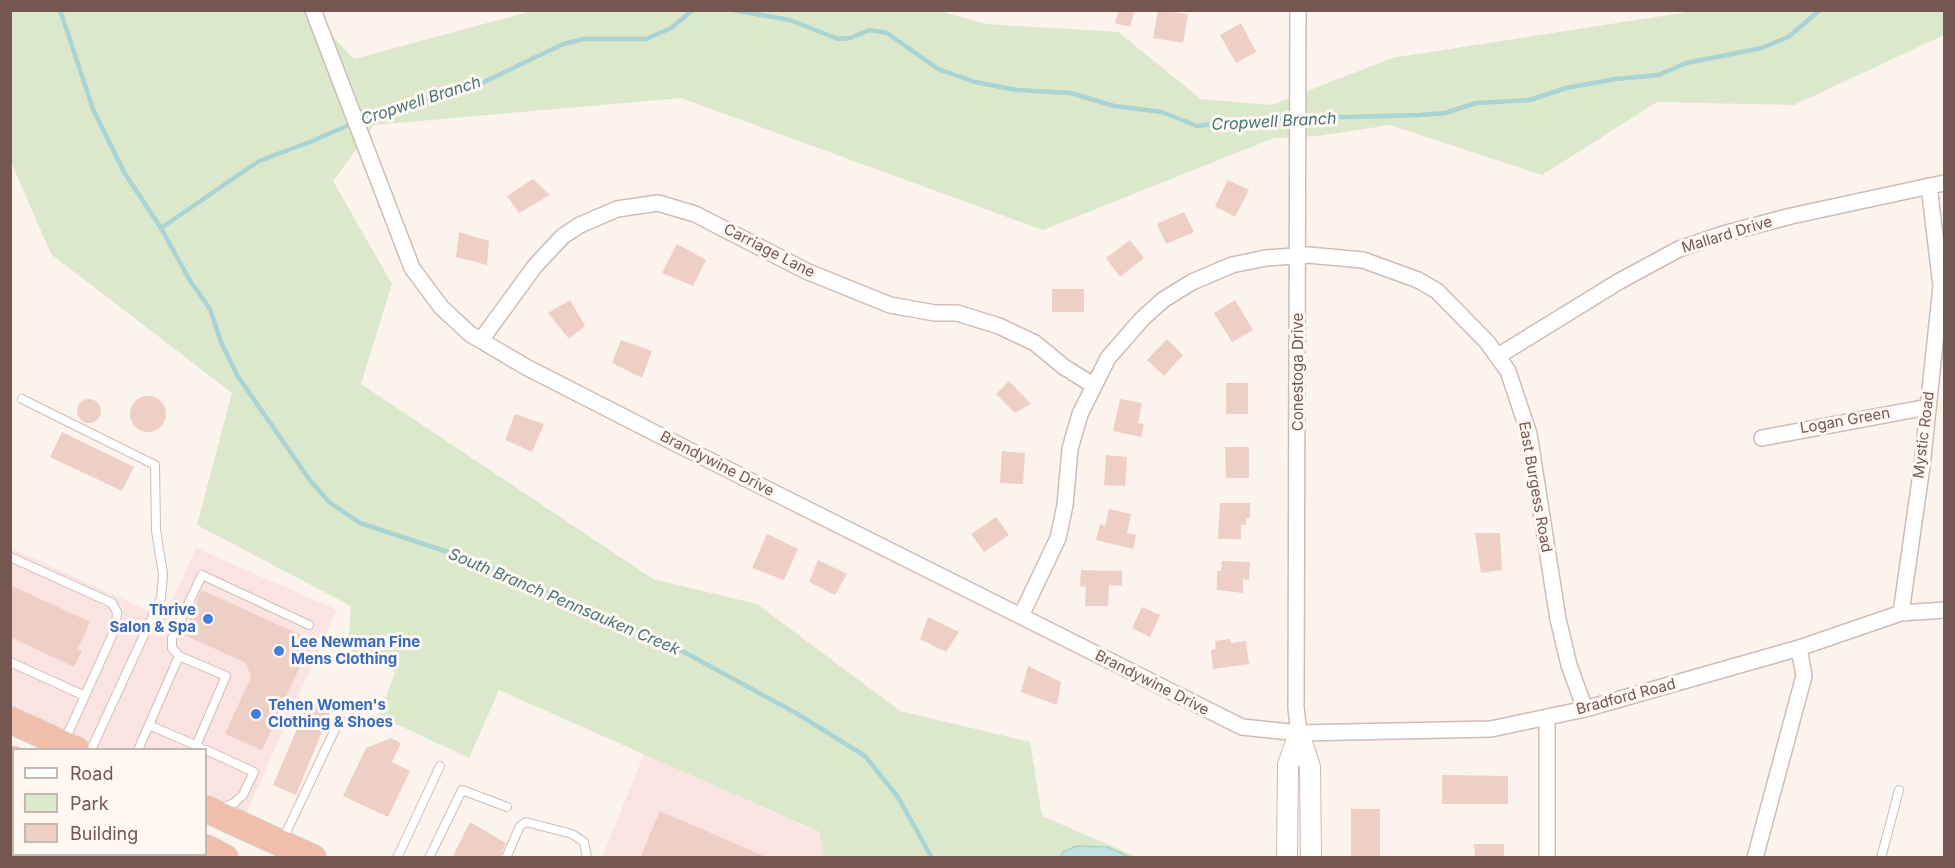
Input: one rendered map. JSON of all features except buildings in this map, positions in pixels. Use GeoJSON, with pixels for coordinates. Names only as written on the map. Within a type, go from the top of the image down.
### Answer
{"type":"FeatureCollection","features":[{"type":"Feature","properties":{"kind":"highway"},"geometry":{"type":"LineString","coordinates":[[10,720],[69,747]]}},
{"type":"Feature","properties":{"kind":"highway"},"geometry":{"type":"LineString","coordinates":[[207,816],[224,828],[273,839],[313,858]]}},
{"type":"Feature","properties":{"kind":"street","name":"Brandywine Drive"},"geometry":{"type":"LineString","coordinates":[[313,10],[412,268],[441,307],[481,340],[526,367],[659,435],[1225,720],[1242,727],[1299,733]]}},
{"type":"Feature","properties":{"kind":"street","name":"Conestoga Drive"},"geometry":{"type":"LineString","coordinates":[[1298,10],[1296,708],[1299,733],[1310,767],[1311,858]]}},
{"type":"Feature","properties":{"kind":"street","name":"Mallard Drive"},"geometry":{"type":"LineString","coordinates":[[1498,356],[1618,282],[1679,249],[1768,222],[1937,185]]}},
{"type":"Feature","properties":{"kind":"street","name":"Mystic Road"},"geometry":{"type":"LineString","coordinates":[[1901,613],[1941,286],[1937,185]]}},
{"type":"Feature","properties":{"kind":"street","name":"Carriage Lane"},"geometry":{"type":"LineString","coordinates":[[481,340],[535,266],[564,236],[580,225],[617,209],[658,203],[695,214],[806,271],[890,305],[935,313],[957,313],[999,326],[1035,343],[1064,367],[1093,385]]}},
{"type":"Feature","properties":{"kind":"street","name":"East Burgess Road"},"geometry":{"type":"LineString","coordinates":[[1021,616],[1058,538],[1065,505],[1070,449],[1080,414],[1093,385],[1113,351],[1142,319],[1163,300],[1192,282],[1242,262],[1266,258],[1330,255],[1363,260],[1418,280],[1446,300],[1498,356],[1508,371],[1529,434],[1558,619],[1569,665],[1585,709]]}},
{"type":"Feature","properties":{"kind":"street","name":"Logan Green"},"geometry":{"type":"LineString","coordinates":[[1762,438],[1874,415],[1928,407]]}},
{"type":"Feature","properties":{"kind":"street","name":"Bradford Road"},"geometry":{"type":"LineString","coordinates":[[1299,733],[1491,729],[1585,709],[1799,648],[1901,613],[1944,610]]}},
{"type":"Feature","properties":{"kind":"street"},"geometry":{"type":"LineString","coordinates":[[1755,858],[1804,676],[1799,648]]}},
{"type":"Feature","properties":{"kind":"street"},"geometry":{"type":"LineString","coordinates":[[1547,717],[1547,858]]}},
{"type":"Feature","properties":{"kind":"street","name":"Conestoga Drive"},"geometry":{"type":"LineString","coordinates":[[1287,858],[1288,765],[1299,733]]}},
{"type":"Feature","properties":{"kind":"lane"},"geometry":{"type":"LineString","coordinates":[[22,399],[156,465],[156,530],[163,574],[161,598],[92,748]]}},
{"type":"Feature","properties":{"kind":"lane"},"geometry":{"type":"LineString","coordinates":[[10,557],[112,603],[115,607],[118,617],[116,627],[85,696],[69,747]]}},
{"type":"Feature","properties":{"kind":"lane"},"geometry":{"type":"LineString","coordinates":[[149,725],[202,748],[226,676],[179,656],[172,648],[172,638],[202,575],[309,625]]}},
{"type":"Feature","properties":{"kind":"lane"},"geometry":{"type":"LineString","coordinates":[[139,748],[179,656]]}},
{"type":"Feature","properties":{"kind":"lane"},"geometry":{"type":"LineString","coordinates":[[10,662],[85,696]]}},
{"type":"Feature","properties":{"kind":"lane"},"geometry":{"type":"LineString","coordinates":[[273,839],[340,719]]}},
{"type":"Feature","properties":{"kind":"lane"},"geometry":{"type":"LineString","coordinates":[[207,750],[254,772],[243,795],[228,806],[207,816]]}},
{"type":"Feature","properties":{"kind":"lane"},"geometry":{"type":"LineString","coordinates":[[398,858],[440,766]]}},
{"type":"Feature","properties":{"kind":"lane"},"geometry":{"type":"LineString","coordinates":[[429,858],[462,790],[507,807]]}},
{"type":"Feature","properties":{"kind":"lane"},"geometry":{"type":"LineString","coordinates":[[1881,858],[1899,790]]}},
{"type":"Feature","properties":{"kind":"lane"},"geometry":{"type":"LineString","coordinates":[[506,858],[520,826],[526,822],[535,822],[572,834],[584,842],[587,858]]}},
{"type":"Feature","properties":{"kind":"shaded area"},"geometry":{"type":"Polygon","coordinates":[[[11,548],[164,618],[196,548],[337,610],[241,825],[207,809],[207,748],[74,748],[11,720],[11,548]]]}},
{"type":"Feature","properties":{"kind":"shaded area"},"geometry":{"type":"Polygon","coordinates":[[[644,754],[819,833],[824,857],[602,858],[644,754]]]}},
{"type":"Feature","properties":{"kind":"shaded area"},"geometry":{"type":"Polygon","coordinates":[[[10,759],[12,760],[12,856],[207,856],[207,854],[225,857],[11,857],[10,759]]]}},
{"type":"Feature","properties":{"kind":"green space"},"geometry":{"type":"Polygon","coordinates":[[[10,11],[309,11],[354,59],[532,11],[940,11],[986,24],[1118,32],[1201,99],[1272,105],[1392,58],[1694,11],[1944,11],[1944,35],[1794,105],[1657,102],[1542,175],[1390,125],[1318,136],[1274,138],[1043,230],[681,98],[374,125],[333,181],[392,284],[361,384],[653,579],[757,604],[900,711],[1030,742],[1042,816],[1137,857],[824,858],[819,832],[499,690],[469,758],[379,716],[395,672],[348,652],[351,606],[197,525],[232,393],[51,254],[11,162],[10,11]]]}},
{"type":"Feature","properties":{"kind":"water"},"geometry":{"type":"Polygon","coordinates":[[[1076,846],[1108,847],[1129,857],[1060,857],[1063,852],[1076,846]]]}},
{"type":"Feature","properties":{"kind":"waterway","name":"South Branch Pennsauken Creek"},"geometry":{"type":"LineString","coordinates":[[60,10],[93,109],[124,172],[161,228],[189,279],[210,309],[221,342],[237,375],[309,479],[329,502],[360,523],[478,562],[671,645],[796,713],[865,756],[898,797],[932,858]]}},
{"type":"Feature","properties":{"kind":"waterway","name":"Cropwell Branch"},"geometry":{"type":"LineString","coordinates":[[161,228],[259,161],[372,115],[478,85],[563,44],[584,39],[646,39],[671,28],[693,10]]}},
{"type":"Feature","properties":{"kind":"waterway","name":"Cropwell Branch"},"geometry":{"type":"LineString","coordinates":[[733,10],[790,20],[838,39],[850,38],[869,30],[887,33],[938,69],[975,82],[1017,90],[1071,93],[1114,106],[1162,112],[1197,126],[1243,120],[1420,115],[1445,113],[1476,103],[1530,100],[1566,88],[1616,79],[1659,75],[1686,63],[1762,48],[1788,37],[1820,10]]}},
{"type":"Feature","properties":{"kind":"place","name":"Thrive Salon & Spa"},"geometry":{"type":"Point","coordinates":[208,619]}},
{"type":"Feature","properties":{"kind":"place","name":"Lee Newman Fine Mens Clothing"},"geometry":{"type":"Point","coordinates":[279,651]}},
{"type":"Feature","properties":{"kind":"place","name":"Tehen Women's Clothing & Shoes"},"geometry":{"type":"Point","coordinates":[256,714]}}]}
